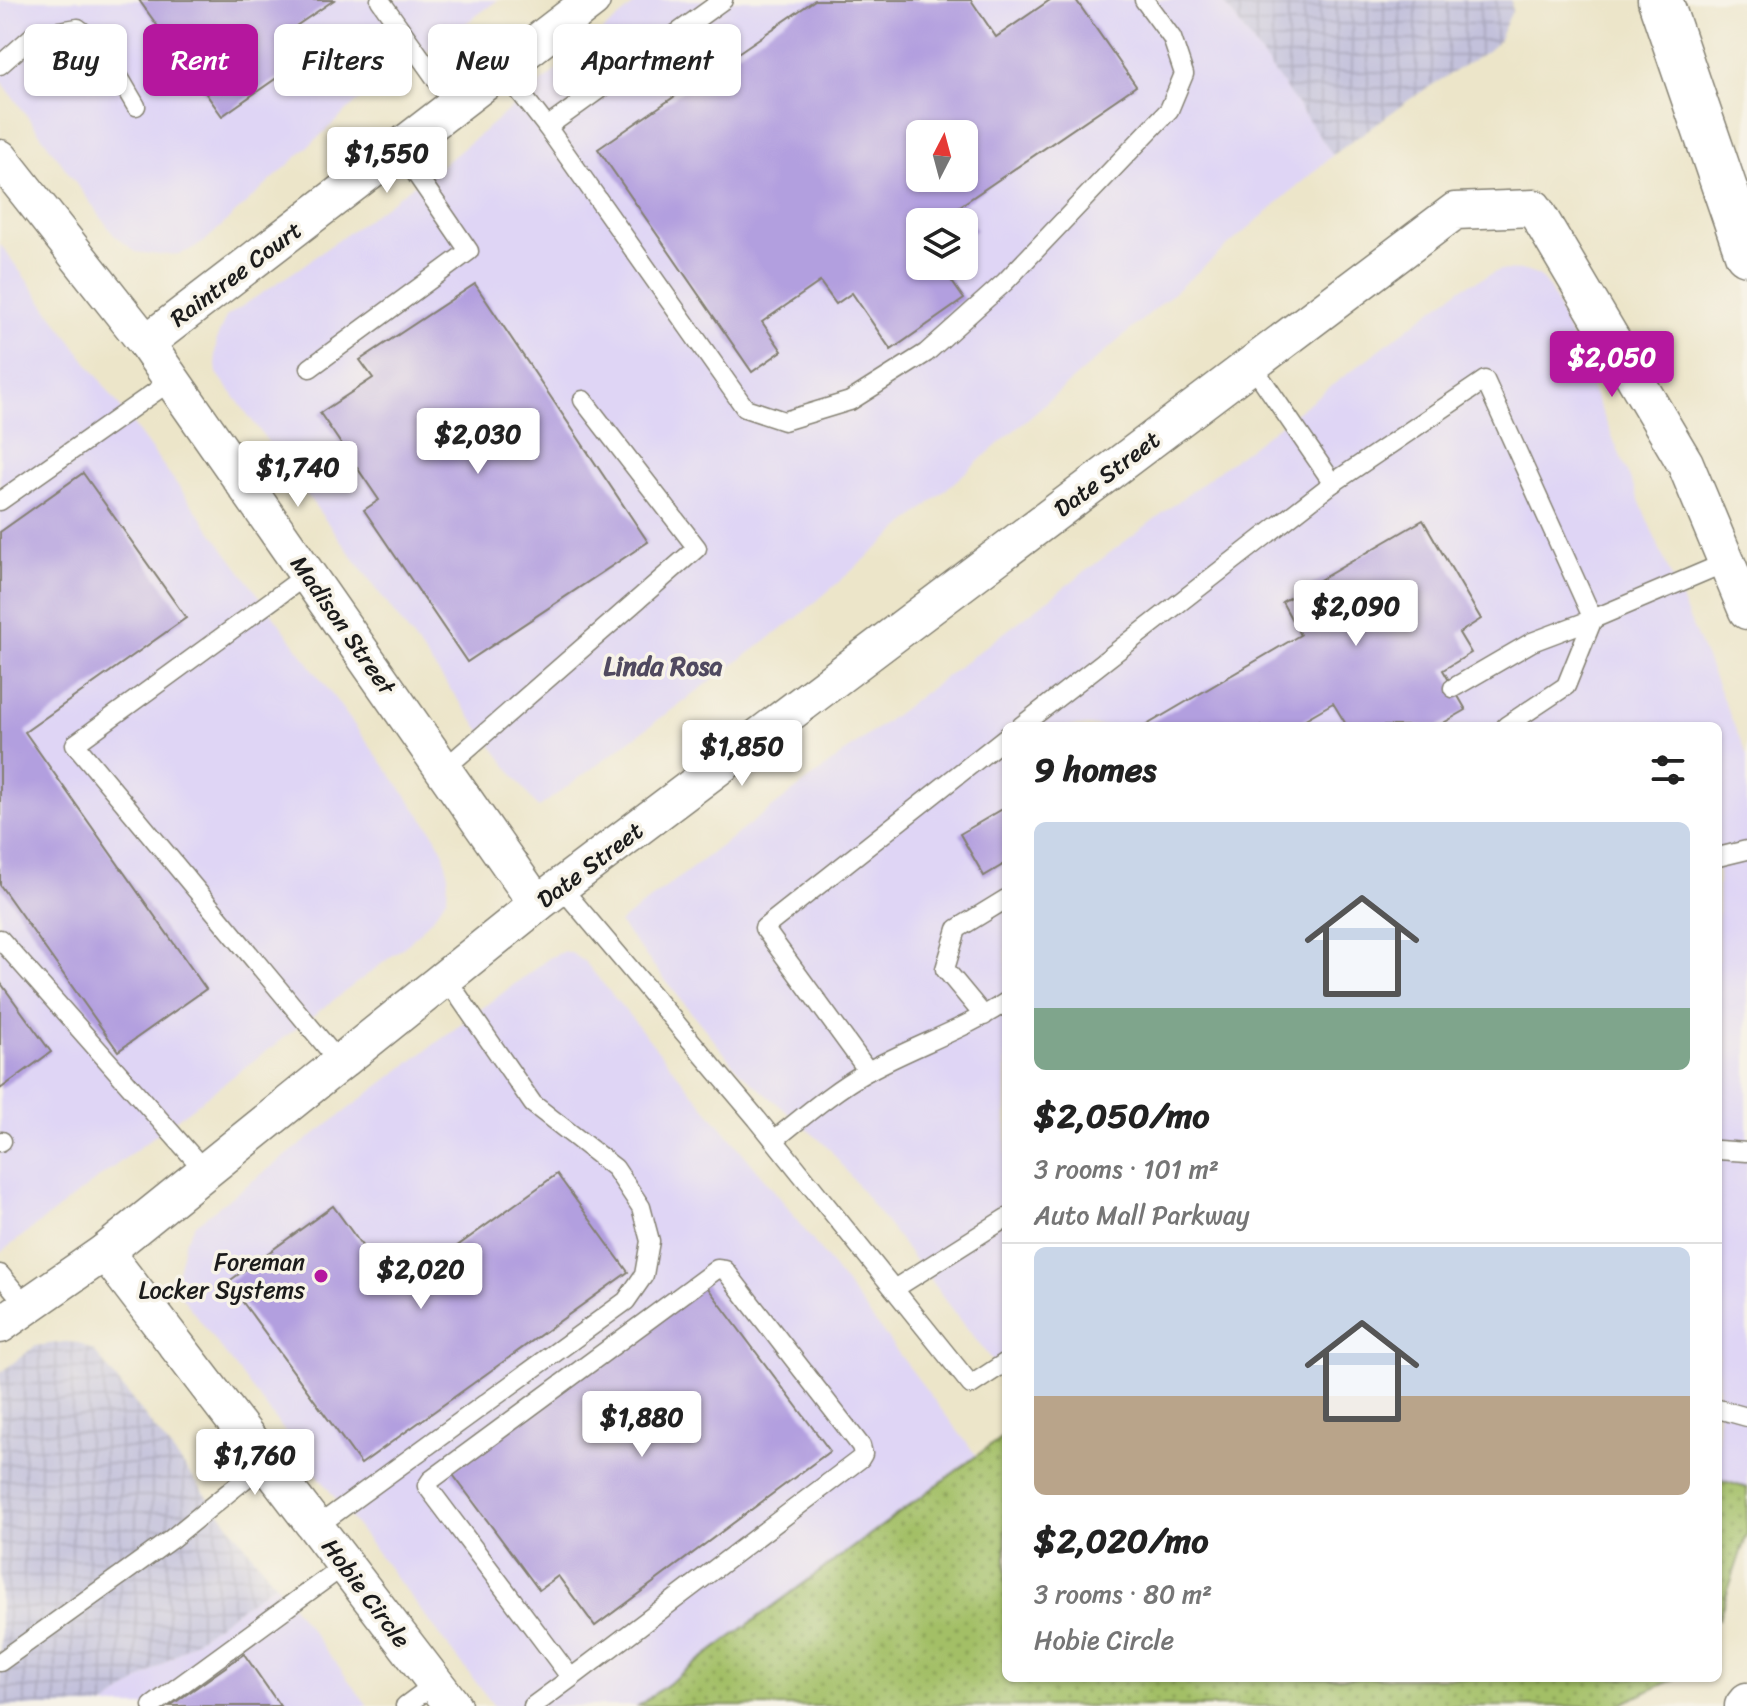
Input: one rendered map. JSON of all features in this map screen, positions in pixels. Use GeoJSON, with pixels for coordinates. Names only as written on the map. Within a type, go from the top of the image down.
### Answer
{"type":"FeatureCollection","features":[{"type":"Feature","properties":{"kind":"highway"},"geometry":{"type":"LineString","coordinates":[[1660,0],[1747,253]]}},
{"type":"Feature","properties":{"kind":"street","name":"Raintree Court"},"geometry":{"type":"LineString","coordinates":[[537,42],[592,0]]}},
{"type":"Feature","properties":{"kind":"street","name":"Raintree Court"},"geometry":{"type":"LineString","coordinates":[[146,343],[468,96]]}},
{"type":"Feature","properties":{"kind":"street","name":"Madison Street"},"geometry":{"type":"LineString","coordinates":[[0,158],[146,343],[443,770],[549,896]]}},
{"type":"Feature","properties":{"kind":"street","name":"Date Street"},"geometry":{"type":"LineString","coordinates":[[14,1316],[105,1252],[549,896],[1455,211],[1534,208],[1685,463],[1727,562]]}},
{"type":"Feature","properties":{"kind":"street"},"geometry":{"type":"LineString","coordinates":[[1727,562],[1747,611]]}},
{"type":"Feature","properties":{"kind":"street","name":"Hobie Circle"},"geometry":{"type":"LineString","coordinates":[[105,1252],[444,1695]]}},
{"type":"Feature","properties":{"kind":"street"},"geometry":{"type":"LineString","coordinates":[[1743,1706],[1747,1701]]}},
{"type":"Feature","properties":{"kind":"lane"},"geometry":{"type":"LineString","coordinates":[[380,0],[455,106]]}},
{"type":"Feature","properties":{"kind":"lane"},"geometry":{"type":"LineString","coordinates":[[547,127],[723,0]]}},
{"type":"Feature","properties":{"kind":"lane"},"geometry":{"type":"LineString","coordinates":[[523,96],[745,408],[784,421],[850,401],[926,353],[1005,282],[1169,110],[1184,74],[1172,38],[1144,0]]}},
{"type":"Feature","properties":{"kind":"lane"},"geometry":{"type":"LineString","coordinates":[[0,65],[34,35],[78,28],[102,48],[136,106]]}},
{"type":"Feature","properties":{"kind":"lane"},"geometry":{"type":"LineString","coordinates":[[310,368],[469,251],[399,149]]}},
{"type":"Feature","properties":{"kind":"lane"},"geometry":{"type":"LineString","coordinates":[[1252,365],[1333,483]]}},
{"type":"Feature","properties":{"kind":"lane"},"geometry":{"type":"LineString","coordinates":[[0,501],[172,380]]}},
{"type":"Feature","properties":{"kind":"lane"},"geometry":{"type":"LineString","coordinates":[[1026,722],[1333,483],[1485,380],[1593,619],[1566,686],[1512,722]]}},
{"type":"Feature","properties":{"kind":"lane"},"geometry":{"type":"LineString","coordinates":[[443,770],[697,548],[583,400]]}},
{"type":"Feature","properties":{"kind":"lane"},"geometry":{"type":"LineString","coordinates":[[1453,688],[1532,642],[1727,562]]}},
{"type":"Feature","properties":{"kind":"lane"},"geometry":{"type":"LineString","coordinates":[[308,574],[75,744],[340,1063]]}},
{"type":"Feature","properties":{"kind":"lane"},"geometry":{"type":"LineString","coordinates":[[868,1071],[764,928],[1002,740]]}},
{"type":"Feature","properties":{"kind":"lane"},"geometry":{"type":"LineString","coordinates":[[1722,856],[1747,850]]}},
{"type":"Feature","properties":{"kind":"lane"},"geometry":{"type":"LineString","coordinates":[[549,896],[774,1140],[971,1385],[1002,1365]]}},
{"type":"Feature","properties":{"kind":"lane"},"geometry":{"type":"LineString","coordinates":[[984,1016],[945,969],[957,929],[1002,901]]}},
{"type":"Feature","properties":{"kind":"lane"},"geometry":{"type":"LineString","coordinates":[[0,939],[205,1171]]}},
{"type":"Feature","properties":{"kind":"lane"},"geometry":{"type":"LineString","coordinates":[[316,1527],[626,1301],[644,1275],[650,1241],[641,1207],[615,1168],[533,1104],[446,978]]}},
{"type":"Feature","properties":{"kind":"lane"},"geometry":{"type":"LineString","coordinates":[[774,1140],[833,1093],[868,1071],[1002,1005]]}},
{"type":"Feature","properties":{"kind":"lane"},"geometry":{"type":"LineString","coordinates":[[1722,1150],[1747,1152]]}},
{"type":"Feature","properties":{"kind":"lane"},"geometry":{"type":"LineString","coordinates":[[894,1289],[1002,1221]]}},
{"type":"Feature","properties":{"kind":"lane"},"geometry":{"type":"LineString","coordinates":[[429,1492],[427,1486],[431,1480],[721,1269],[725,1270],[861,1446],[863,1454],[860,1459],[533,1706]]}},
{"type":"Feature","properties":{"kind":"lane"},"geometry":{"type":"LineString","coordinates":[[0,1274],[14,1316]]}},
{"type":"Feature","properties":{"kind":"lane"},"geometry":{"type":"LineString","coordinates":[[1722,1410],[1747,1417]]}},
{"type":"Feature","properties":{"kind":"lane"},"geometry":{"type":"LineString","coordinates":[[0,1662],[170,1540],[266,1462]]}},
{"type":"Feature","properties":{"kind":"lane"},"geometry":{"type":"LineString","coordinates":[[399,1467],[429,1492],[571,1678]]}},
{"type":"Feature","properties":{"kind":"lane"},"geometry":{"type":"LineString","coordinates":[[152,1706],[345,1565]]}},
{"type":"Feature","properties":{"kind":"lane"},"geometry":{"type":"LineString","coordinates":[[405,1706],[444,1695]]}},
{"type":"Feature","properties":{"kind":"shaded area"},"geometry":{"type":"Polygon","coordinates":[[[0,0],[498,0],[465,24],[428,24],[428,51],[412,62],[412,24],[274,24],[274,96],[365,96],[204,242],[179,254],[136,252],[114,235],[0,79],[0,0]]]}},
{"type":"Feature","properties":{"kind":"shaded area"},"geometry":{"type":"Polygon","coordinates":[[[640,0],[1222,0],[1333,155],[797,618],[538,808],[217,373],[217,338],[226,317],[301,267],[455,155],[525,96],[537,96],[537,86],[553,73],[553,96],[741,96],[741,24],[611,24],[640,0]]]}},
{"type":"Feature","properties":{"kind":"shaded area"},"geometry":{"type":"Polygon","coordinates":[[[1222,0],[1511,0],[1512,11],[1498,41],[1489,50],[1413,97],[1333,155],[1222,0]]]}},
{"type":"Feature","properties":{"kind":"shaded area"},"geometry":{"type":"Polygon","coordinates":[[[0,244],[433,832],[444,853],[448,875],[447,897],[409,943],[0,1253],[0,244]]]}},
{"type":"Feature","properties":{"kind":"shaded area"},"geometry":{"type":"Polygon","coordinates":[[[1500,270],[1525,271],[1539,276],[1550,289],[1747,756],[1747,1488],[1722,1480],[1722,722],[1002,722],[1002,1374],[828,1147],[738,1070],[619,923],[1461,288],[1500,270]]]}},
{"type":"Feature","properties":{"kind":"shaded area"},"geometry":{"type":"Polygon","coordinates":[[[564,951],[585,962],[781,1199],[976,1455],[638,1706],[494,1706],[181,1296],[176,1279],[185,1242],[194,1225],[549,958],[564,951]]]}},
{"type":"Feature","properties":{"kind":"shaded area"},"geometry":{"type":"Polygon","coordinates":[[[78,1343],[94,1351],[275,1583],[104,1706],[0,1706],[0,1373],[35,1346],[78,1343]]]}},
{"type":"Feature","properties":{"kind":"shaded area"},"geometry":{"type":"Polygon","coordinates":[[[275,1583],[368,1706],[104,1706],[275,1583]]]}},
{"type":"Feature","properties":{"kind":"green space"},"geometry":{"type":"Polygon","coordinates":[[[1002,1437],[1002,1682],[1668,1682],[1617,1706],[638,1706],[1002,1437]]]}},
{"type":"Feature","properties":{"kind":"green space"},"geometry":{"type":"Polygon","coordinates":[[[1722,1480],[1747,1488],[1747,1534],[1722,1608],[1722,1480]]]}},
{"type":"Feature","properties":{"kind":"building"},"geometry":{"type":"Polygon","coordinates":[[[139,0],[334,0],[299,24],[274,24],[274,80],[258,91],[258,24],[156,24],[139,0]]]}},
{"type":"Feature","properties":{"kind":"building"},"geometry":{"type":"Polygon","coordinates":[[[815,0],[971,0],[996,37],[1050,0],[1076,0],[1136,86],[960,206],[961,208],[906,208],[906,280],[951,280],[964,299],[891,350],[852,293],[836,304],[820,282],[762,322],[782,351],[752,372],[598,149],[675,96],[741,96],[741,51],[815,0]]]}},
{"type":"Feature","properties":{"kind":"building"},"geometry":{"type":"Polygon","coordinates":[[[208,96],[251,96],[222,116],[208,96]]]}},
{"type":"Feature","properties":{"kind":"building"},"geometry":{"type":"Polygon","coordinates":[[[475,284],[648,542],[467,662],[364,510],[379,500],[320,413],[373,378],[360,360],[475,284]]]}},
{"type":"Feature","properties":{"kind":"building"},"geometry":{"type":"Polygon","coordinates":[[[83,473],[186,618],[25,732],[206,989],[118,1051],[0,885],[0,532],[83,473]]]}},
{"type":"Feature","properties":{"kind":"building"},"geometry":{"type":"Polygon","coordinates":[[[1423,520],[1481,619],[1459,633],[1471,653],[1443,670],[1466,710],[1445,722],[1345,722],[1333,703],[1300,722],[1152,722],[1300,635],[1282,602],[1423,520]]]}},
{"type":"Feature","properties":{"kind":"building"},"geometry":{"type":"Polygon","coordinates":[[[1002,809],[1002,865],[984,876],[960,834],[1002,809]]]}},
{"type":"Feature","properties":{"kind":"building"},"geometry":{"type":"Polygon","coordinates":[[[0,982],[51,1052],[0,1089],[0,982]]]}},
{"type":"Feature","properties":{"kind":"building"},"geometry":{"type":"Polygon","coordinates":[[[557,1174],[628,1272],[361,1464],[228,1282],[333,1206],[395,1291],[557,1174]]]}},
{"type":"Feature","properties":{"kind":"building"},"geometry":{"type":"Polygon","coordinates":[[[705,1284],[830,1451],[595,1626],[558,1576],[539,1590],[451,1472],[705,1284]]]}},
{"type":"Feature","properties":{"kind":"building"},"geometry":{"type":"Polygon","coordinates":[[[244,1654],[280,1706],[170,1706],[244,1654]]]}},
{"type":"Feature","properties":{"kind":"place","name":"Foreman Locker Systems"},"geometry":{"type":"Point","coordinates":[321,1276]}},
{"type":"Feature","properties":{"kind":"district","name":"Linda Rosa"},"geometry":{"type":"Point","coordinates":[663,666]}}]}
